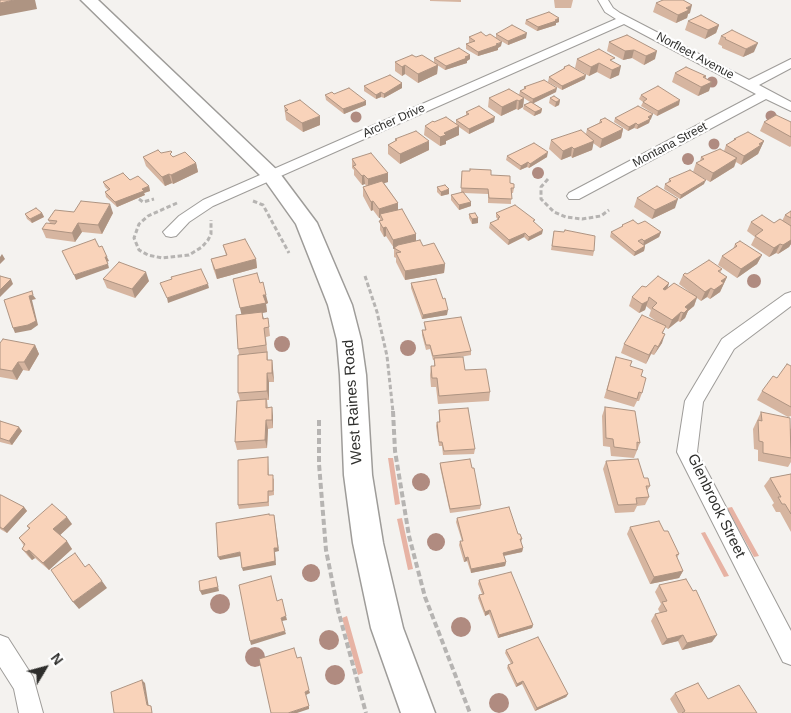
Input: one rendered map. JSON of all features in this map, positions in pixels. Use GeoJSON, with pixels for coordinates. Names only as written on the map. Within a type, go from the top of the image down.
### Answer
{"type":"FeatureCollection","features":[{"type":"Feature","properties":{"kind":"main road","name":"West Raines Road"},"geometry":{"type":"LineString","coordinates":[[89,0],[271,175],[306,223],[340,305],[352,354],[358,475],[368,543],[387,628],[418,713]]}},
{"type":"Feature","properties":{"kind":"street","name":"Norfleet Avenue"},"geometry":{"type":"LineString","coordinates":[[603,0],[609,10],[624,20],[791,107]]}},
{"type":"Feature","properties":{"kind":"street","name":"Archer Drive"},"geometry":{"type":"LineString","coordinates":[[171,232],[198,209],[624,20]]}},
{"type":"Feature","properties":{"kind":"street"},"geometry":{"type":"LineString","coordinates":[[749,85],[791,63]]}},
{"type":"Feature","properties":{"kind":"street","name":"Montana Street"},"geometry":{"type":"LineString","coordinates":[[574,196],[765,94]]}},
{"type":"Feature","properties":{"kind":"street","name":"Glenbrook Street"},"geometry":{"type":"LineString","coordinates":[[791,298],[728,344],[694,401],[687,452],[791,654]]}},
{"type":"Feature","properties":{"kind":"street"},"geometry":{"type":"LineString","coordinates":[[0,646],[25,685],[31,713]]}},
{"type":"Feature","properties":{"kind":"path"},"geometry":{"type":"LineString","coordinates":[[139,199],[143,202],[154,199]]}},
{"type":"Feature","properties":{"kind":"path"},"geometry":{"type":"LineString","coordinates":[[248,200],[257,201],[263,205],[289,253]]}},
{"type":"Feature","properties":{"kind":"path"},"geometry":{"type":"LineString","coordinates":[[177,204],[148,216],[139,224],[134,238],[139,250],[148,255],[162,258],[182,257],[196,251],[202,247],[211,234],[212,216]]}},
{"type":"Feature","properties":{"kind":"path"},"geometry":{"type":"LineString","coordinates":[[365,276],[377,312],[387,356],[392,394],[395,451],[409,536],[425,597],[470,713]]}},
{"type":"Feature","properties":{"kind":"path"},"geometry":{"type":"LineString","coordinates":[[319,420],[319,464],[326,550],[338,610],[366,713]]}},
{"type":"Feature","properties":{"kind":"shaded area"},"geometry":{"type":"Polygon","coordinates":[[[388,458],[393,458],[400,504],[395,505],[388,458]]]}},
{"type":"Feature","properties":{"kind":"shaded area"},"geometry":{"type":"Polygon","coordinates":[[[732,507],[759,556],[754,557],[727,508],[732,507]]]}},
{"type":"Feature","properties":{"kind":"shaded area"},"geometry":{"type":"Polygon","coordinates":[[[402,518],[413,569],[408,570],[397,519],[402,518]]]}},
{"type":"Feature","properties":{"kind":"shaded area"},"geometry":{"type":"Polygon","coordinates":[[[705,532],[729,576],[724,577],[701,533],[705,532]]]}},
{"type":"Feature","properties":{"kind":"shaded area"},"geometry":{"type":"Polygon","coordinates":[[[347,616],[363,673],[358,675],[342,618],[347,616]]]}},
{"type":"Feature","properties":{"kind":"building"},"geometry":{"type":"Polygon","coordinates":[[[0,0],[14,0],[0,3],[0,0]]]}},
{"type":"Feature","properties":{"kind":"building"},"geometry":{"type":"Polygon","coordinates":[[[663,0],[683,0],[692,5],[686,8],[689,10],[678,15],[656,3],[663,0]]]}},
{"type":"Feature","properties":{"kind":"building"},"geometry":{"type":"Polygon","coordinates":[[[549,12],[559,18],[556,21],[538,27],[526,20],[549,12]]]}},
{"type":"Feature","properties":{"kind":"building"},"geometry":{"type":"Polygon","coordinates":[[[701,15],[719,25],[708,30],[688,21],[701,15]]]}},
{"type":"Feature","properties":{"kind":"building"},"geometry":{"type":"Polygon","coordinates":[[[512,25],[527,33],[508,41],[496,34],[512,25]]]}},
{"type":"Feature","properties":{"kind":"building"},"geometry":{"type":"Polygon","coordinates":[[[732,30],[758,43],[746,49],[721,36],[732,30]]]}},
{"type":"Feature","properties":{"kind":"building"},"geometry":{"type":"Polygon","coordinates":[[[481,32],[486,36],[490,34],[502,42],[478,52],[466,44],[475,41],[469,37],[481,32]]]}},
{"type":"Feature","properties":{"kind":"building"},"geometry":{"type":"Polygon","coordinates":[[[627,35],[657,51],[646,56],[634,50],[625,51],[609,42],[627,35]]]}},
{"type":"Feature","properties":{"kind":"building"},"geometry":{"type":"Polygon","coordinates":[[[459,48],[470,55],[446,66],[434,58],[459,48]]]}},
{"type":"Feature","properties":{"kind":"building"},"geometry":{"type":"Polygon","coordinates":[[[599,49],[615,58],[610,60],[621,66],[612,70],[599,63],[591,67],[577,59],[599,49]]]}},
{"type":"Feature","properties":{"kind":"building"},"geometry":{"type":"Polygon","coordinates":[[[412,55],[416,57],[422,55],[438,65],[418,74],[405,65],[402,67],[395,62],[412,55]]]}},
{"type":"Feature","properties":{"kind":"building"},"geometry":{"type":"Polygon","coordinates":[[[569,65],[586,75],[562,86],[549,77],[564,67],[569,65]]]}},
{"type":"Feature","properties":{"kind":"building"},"geometry":{"type":"Polygon","coordinates":[[[686,67],[706,76],[703,77],[712,82],[701,87],[675,73],[686,67]]]}},
{"type":"Feature","properties":{"kind":"building"},"geometry":{"type":"Polygon","coordinates":[[[390,75],[402,83],[384,94],[381,92],[376,95],[364,86],[390,75]]]}},
{"type":"Feature","properties":{"kind":"building"},"geometry":{"type":"Polygon","coordinates":[[[544,80],[557,88],[533,99],[520,91],[526,88],[524,87],[544,80]]]}},
{"type":"Feature","properties":{"kind":"building"},"geometry":{"type":"Polygon","coordinates":[[[658,86],[680,100],[658,111],[643,102],[647,99],[641,95],[658,86]]]}},
{"type":"Feature","properties":{"kind":"building"},"geometry":{"type":"Polygon","coordinates":[[[349,88],[366,101],[343,109],[325,95],[332,92],[334,94],[349,88]]]}},
{"type":"Feature","properties":{"kind":"building"},"geometry":{"type":"Polygon","coordinates":[[[509,89],[524,98],[502,107],[489,98],[509,89]]]}},
{"type":"Feature","properties":{"kind":"building"},"geometry":{"type":"Polygon","coordinates":[[[554,96],[560,100],[556,102],[550,98],[554,96]]]}},
{"type":"Feature","properties":{"kind":"building"},"geometry":{"type":"Polygon","coordinates":[[[300,100],[320,116],[302,123],[285,111],[288,110],[284,106],[300,100]]]}},
{"type":"Feature","properties":{"kind":"building"},"geometry":{"type":"Polygon","coordinates":[[[531,102],[542,109],[535,112],[524,105],[531,102]]]}},
{"type":"Feature","properties":{"kind":"building"},"geometry":{"type":"Polygon","coordinates":[[[479,106],[495,117],[469,129],[456,120],[469,114],[466,112],[479,106]]]}},
{"type":"Feature","properties":{"kind":"building"},"geometry":{"type":"Polygon","coordinates":[[[638,106],[653,114],[648,117],[650,119],[629,127],[615,118],[638,106]]]}},
{"type":"Feature","properties":{"kind":"building"},"geometry":{"type":"Polygon","coordinates":[[[776,115],[791,122],[791,137],[764,122],[776,115]]]}},
{"type":"Feature","properties":{"kind":"building"},"geometry":{"type":"Polygon","coordinates":[[[446,117],[459,126],[444,133],[446,135],[440,137],[425,126],[433,121],[446,117]]]}},
{"type":"Feature","properties":{"kind":"building"},"geometry":{"type":"Polygon","coordinates":[[[605,118],[623,129],[602,139],[587,129],[602,122],[600,120],[605,118]]]}},
{"type":"Feature","properties":{"kind":"building"},"geometry":{"type":"Polygon","coordinates":[[[581,130],[594,141],[563,151],[551,140],[581,130]]]}},
{"type":"Feature","properties":{"kind":"building"},"geometry":{"type":"Polygon","coordinates":[[[416,131],[429,141],[400,154],[388,145],[397,140],[395,139],[416,131]]]}},
{"type":"Feature","properties":{"kind":"building"},"geometry":{"type":"Polygon","coordinates":[[[748,132],[764,141],[744,156],[726,145],[736,139],[734,139],[748,132]]]}},
{"type":"Feature","properties":{"kind":"building"},"geometry":{"type":"Polygon","coordinates":[[[534,143],[548,152],[530,164],[528,162],[521,166],[507,156],[534,143]]]}},
{"type":"Feature","properties":{"kind":"building"},"geometry":{"type":"Polygon","coordinates":[[[720,149],[737,158],[713,173],[696,163],[704,159],[701,157],[720,149]]]}},
{"type":"Feature","properties":{"kind":"building"},"geometry":{"type":"Polygon","coordinates":[[[158,150],[161,153],[171,151],[170,154],[173,157],[185,152],[196,163],[171,175],[162,177],[143,157],[158,150]]]}},
{"type":"Feature","properties":{"kind":"building"},"geometry":{"type":"Polygon","coordinates":[[[371,153],[388,173],[368,179],[364,175],[362,176],[353,166],[356,165],[352,159],[371,153]]]}},
{"type":"Feature","properties":{"kind":"building"},"geometry":{"type":"Polygon","coordinates":[[[470,169],[491,170],[491,175],[510,176],[510,183],[514,184],[514,188],[511,188],[512,199],[489,198],[488,189],[461,188],[462,171],[470,171],[470,169]]]}},
{"type":"Feature","properties":{"kind":"building"},"geometry":{"type":"Polygon","coordinates":[[[690,170],[706,180],[681,195],[665,184],[671,181],[669,179],[690,170]]]}},
{"type":"Feature","properties":{"kind":"building"},"geometry":{"type":"Polygon","coordinates":[[[123,173],[130,180],[138,176],[149,186],[142,189],[144,191],[115,202],[105,192],[110,189],[103,182],[123,173]]]}},
{"type":"Feature","properties":{"kind":"building"},"geometry":{"type":"Polygon","coordinates":[[[382,181],[398,203],[379,209],[373,201],[371,202],[363,187],[382,181]]]}},
{"type":"Feature","properties":{"kind":"building"},"geometry":{"type":"Polygon","coordinates":[[[445,185],[449,189],[441,192],[437,187],[445,185]]]}},
{"type":"Feature","properties":{"kind":"building"},"geometry":{"type":"Polygon","coordinates":[[[657,186],[678,199],[655,210],[637,198],[657,186]]]}},
{"type":"Feature","properties":{"kind":"building"},"geometry":{"type":"Polygon","coordinates":[[[463,192],[471,202],[459,205],[451,195],[463,192]]]}},
{"type":"Feature","properties":{"kind":"building"},"geometry":{"type":"Polygon","coordinates":[[[81,201],[110,204],[98,225],[78,223],[72,233],[42,229],[46,223],[55,224],[57,221],[48,220],[55,210],[74,212],[81,201]]]}},
{"type":"Feature","properties":{"kind":"building"},"geometry":{"type":"Polygon","coordinates":[[[515,205],[535,220],[533,221],[543,230],[529,237],[525,233],[509,240],[490,223],[499,219],[500,217],[496,213],[515,205]]]}},
{"type":"Feature","properties":{"kind":"building"},"geometry":{"type":"Polygon","coordinates":[[[36,208],[42,213],[30,219],[25,214],[36,208]]]}},
{"type":"Feature","properties":{"kind":"building"},"geometry":{"type":"Polygon","coordinates":[[[402,209],[416,234],[393,240],[386,227],[383,228],[379,221],[383,220],[380,214],[402,209]]]}},
{"type":"Feature","properties":{"kind":"building"},"geometry":{"type":"Polygon","coordinates":[[[791,211],[791,218],[785,215],[791,211]]]}},
{"type":"Feature","properties":{"kind":"building"},"geometry":{"type":"Polygon","coordinates":[[[475,213],[478,218],[472,219],[469,214],[475,213]]]}},
{"type":"Feature","properties":{"kind":"building"},"geometry":{"type":"Polygon","coordinates":[[[762,215],[774,223],[780,219],[791,226],[791,240],[774,248],[755,236],[763,230],[751,222],[762,215]]]}},
{"type":"Feature","properties":{"kind":"building"},"geometry":{"type":"Polygon","coordinates":[[[633,220],[638,224],[645,221],[661,232],[644,241],[642,239],[638,241],[645,246],[635,252],[611,232],[633,220]]]}},
{"type":"Feature","properties":{"kind":"building"},"geometry":{"type":"Polygon","coordinates":[[[565,230],[595,236],[594,251],[552,246],[554,231],[564,232],[565,230]]]}},
{"type":"Feature","properties":{"kind":"building"},"geometry":{"type":"Polygon","coordinates":[[[95,239],[99,247],[102,246],[108,264],[74,275],[62,251],[95,239]]]}},
{"type":"Feature","properties":{"kind":"building"},"geometry":{"type":"Polygon","coordinates":[[[245,239],[256,259],[215,270],[211,259],[227,255],[223,245],[245,239]]]}},
{"type":"Feature","properties":{"kind":"building"},"geometry":{"type":"Polygon","coordinates":[[[420,240],[423,246],[434,243],[445,264],[405,271],[396,253],[401,252],[394,248],[398,245],[420,240]]]}},
{"type":"Feature","properties":{"kind":"building"},"geometry":{"type":"Polygon","coordinates":[[[740,241],[762,255],[741,269],[722,256],[737,246],[735,244],[740,241]]]}},
{"type":"Feature","properties":{"kind":"building"},"geometry":{"type":"Polygon","coordinates":[[[709,260],[722,269],[718,271],[727,277],[721,281],[724,283],[714,290],[711,288],[705,292],[683,275],[709,260]]]}},
{"type":"Feature","properties":{"kind":"building"},"geometry":{"type":"Polygon","coordinates":[[[119,262],[146,272],[132,289],[103,279],[119,262]]]}},
{"type":"Feature","properties":{"kind":"building"},"geometry":{"type":"Polygon","coordinates":[[[201,269],[208,284],[167,298],[160,283],[172,279],[171,277],[201,269]]]}},
{"type":"Feature","properties":{"kind":"building"},"geometry":{"type":"Polygon","coordinates":[[[257,273],[260,283],[263,282],[266,295],[263,295],[266,303],[240,308],[233,279],[257,273]]]}},
{"type":"Feature","properties":{"kind":"building"},"geometry":{"type":"Polygon","coordinates":[[[0,276],[11,279],[0,290],[0,276]]]}},
{"type":"Feature","properties":{"kind":"building"},"geometry":{"type":"Polygon","coordinates":[[[658,276],[669,283],[663,289],[665,290],[674,283],[697,297],[685,307],[688,309],[684,313],[681,312],[672,320],[652,308],[657,303],[649,297],[648,301],[642,304],[632,297],[642,286],[646,287],[658,276]]]}},
{"type":"Feature","properties":{"kind":"building"},"geometry":{"type":"Polygon","coordinates":[[[436,279],[443,299],[445,298],[448,310],[423,315],[411,283],[436,279]]]}},
{"type":"Feature","properties":{"kind":"building"},"geometry":{"type":"Polygon","coordinates":[[[32,291],[33,295],[29,296],[36,321],[13,328],[4,300],[32,291]]]}},
{"type":"Feature","properties":{"kind":"building"},"geometry":{"type":"Polygon","coordinates":[[[262,312],[263,319],[268,318],[269,327],[264,328],[266,345],[238,349],[236,315],[262,312]]]}},
{"type":"Feature","properties":{"kind":"building"},"geometry":{"type":"Polygon","coordinates":[[[642,315],[666,326],[662,333],[665,334],[658,347],[655,345],[649,355],[624,344],[642,315]]]}},
{"type":"Feature","properties":{"kind":"building"},"geometry":{"type":"Polygon","coordinates":[[[461,317],[471,351],[433,356],[430,345],[426,345],[422,330],[426,330],[424,322],[461,317]]]}},
{"type":"Feature","properties":{"kind":"building"},"geometry":{"type":"Polygon","coordinates":[[[3,339],[35,345],[24,362],[18,362],[12,371],[0,369],[0,343],[3,339]]]}},
{"type":"Feature","properties":{"kind":"building"},"geometry":{"type":"Polygon","coordinates":[[[267,352],[267,360],[272,360],[272,373],[267,373],[267,391],[238,393],[238,355],[267,352]]]}},
{"type":"Feature","properties":{"kind":"building"},"geometry":{"type":"Polygon","coordinates":[[[463,357],[465,370],[486,369],[490,392],[439,396],[437,378],[432,378],[431,366],[435,366],[434,358],[463,357]]]}},
{"type":"Feature","properties":{"kind":"building"},"geometry":{"type":"Polygon","coordinates":[[[616,357],[632,361],[630,366],[643,370],[641,376],[646,378],[642,393],[639,392],[637,399],[607,390],[616,357]]]}},
{"type":"Feature","properties":{"kind":"building"},"geometry":{"type":"Polygon","coordinates":[[[787,364],[791,366],[791,407],[762,391],[773,376],[777,378],[787,364]]]}},
{"type":"Feature","properties":{"kind":"building"},"geometry":{"type":"Polygon","coordinates":[[[266,399],[266,408],[272,407],[272,420],[266,420],[265,440],[235,442],[237,401],[266,399]]]}},
{"type":"Feature","properties":{"kind":"building"},"geometry":{"type":"Polygon","coordinates":[[[605,407],[635,411],[640,443],[637,442],[637,450],[614,447],[613,439],[606,438],[605,407]]]}},
{"type":"Feature","properties":{"kind":"building"},"geometry":{"type":"Polygon","coordinates":[[[468,408],[475,449],[444,451],[442,442],[439,442],[437,422],[440,422],[439,410],[468,408]]]}},
{"type":"Feature","properties":{"kind":"building"},"geometry":{"type":"Polygon","coordinates":[[[761,412],[790,418],[791,458],[763,453],[763,442],[759,441],[758,420],[762,421],[761,412]]]}},
{"type":"Feature","properties":{"kind":"building"},"geometry":{"type":"Polygon","coordinates":[[[0,421],[19,427],[9,441],[0,438],[0,421]]]}},
{"type":"Feature","properties":{"kind":"building"},"geometry":{"type":"Polygon","coordinates":[[[268,457],[268,475],[273,475],[273,491],[268,491],[268,502],[238,505],[238,460],[268,457]]]}},
{"type":"Feature","properties":{"kind":"building"},"geometry":{"type":"Polygon","coordinates":[[[470,459],[472,468],[474,468],[481,505],[450,509],[440,463],[470,459]]]}},
{"type":"Feature","properties":{"kind":"building"},"geometry":{"type":"Polygon","coordinates":[[[638,459],[644,478],[648,478],[650,486],[646,486],[649,497],[636,498],[637,504],[618,505],[606,461],[638,459]]]}},
{"type":"Feature","properties":{"kind":"building"},"geometry":{"type":"Polygon","coordinates":[[[791,474],[791,514],[785,504],[782,504],[778,497],[781,497],[770,478],[791,474]]]}},
{"type":"Feature","properties":{"kind":"building"},"geometry":{"type":"Polygon","coordinates":[[[0,495],[24,507],[3,529],[0,527],[0,495]]]}},
{"type":"Feature","properties":{"kind":"building"},"geometry":{"type":"Polygon","coordinates":[[[52,504],[67,517],[53,529],[67,541],[43,563],[29,550],[26,552],[22,549],[25,544],[19,538],[30,528],[27,526],[52,504]]]}},
{"type":"Feature","properties":{"kind":"building"},"geometry":{"type":"Polygon","coordinates":[[[509,507],[518,534],[520,534],[522,539],[520,539],[523,548],[503,553],[506,562],[471,569],[468,557],[465,558],[460,541],[463,541],[457,518],[509,507]]]}},
{"type":"Feature","properties":{"kind":"building"},"geometry":{"type":"Polygon","coordinates":[[[269,514],[274,515],[278,548],[274,548],[275,561],[242,568],[240,552],[218,557],[216,523],[269,514]]]}},
{"type":"Feature","properties":{"kind":"building"},"geometry":{"type":"Polygon","coordinates":[[[659,521],[664,531],[668,531],[679,554],[676,555],[683,571],[654,577],[630,527],[659,521]]]}},
{"type":"Feature","properties":{"kind":"building"},"geometry":{"type":"Polygon","coordinates":[[[75,553],[85,567],[89,564],[102,581],[73,602],[51,570],[75,553]]]}},
{"type":"Feature","properties":{"kind":"building"},"geometry":{"type":"Polygon","coordinates":[[[511,572],[533,625],[499,635],[490,610],[485,612],[479,595],[484,594],[479,580],[511,572]]]}},
{"type":"Feature","properties":{"kind":"building"},"geometry":{"type":"Polygon","coordinates":[[[271,576],[277,601],[282,599],[286,616],[281,618],[285,631],[250,641],[239,585],[271,576]]]}},
{"type":"Feature","properties":{"kind":"building"},"geometry":{"type":"Polygon","coordinates":[[[216,577],[218,587],[200,591],[199,581],[216,577]]]}},
{"type":"Feature","properties":{"kind":"building"},"geometry":{"type":"Polygon","coordinates":[[[686,579],[693,591],[696,590],[717,635],[687,643],[683,635],[667,639],[655,614],[667,611],[662,602],[667,601],[659,585],[686,579]]]}},
{"type":"Feature","properties":{"kind":"building"},"geometry":{"type":"Polygon","coordinates":[[[538,637],[568,694],[537,708],[523,681],[517,684],[508,665],[513,663],[506,650],[538,637]]]}},
{"type":"Feature","properties":{"kind":"building"},"geometry":{"type":"Polygon","coordinates":[[[294,648],[297,658],[301,657],[309,690],[305,692],[309,706],[288,713],[271,713],[259,659],[294,648]]]}},
{"type":"Feature","properties":{"kind":"building"},"geometry":{"type":"Polygon","coordinates":[[[142,680],[147,705],[151,706],[152,713],[114,713],[111,692],[142,680]]]}},
{"type":"Feature","properties":{"kind":"building"},"geometry":{"type":"Polygon","coordinates":[[[698,683],[708,699],[739,685],[757,713],[682,713],[685,711],[675,693],[698,683]]]}}]}
